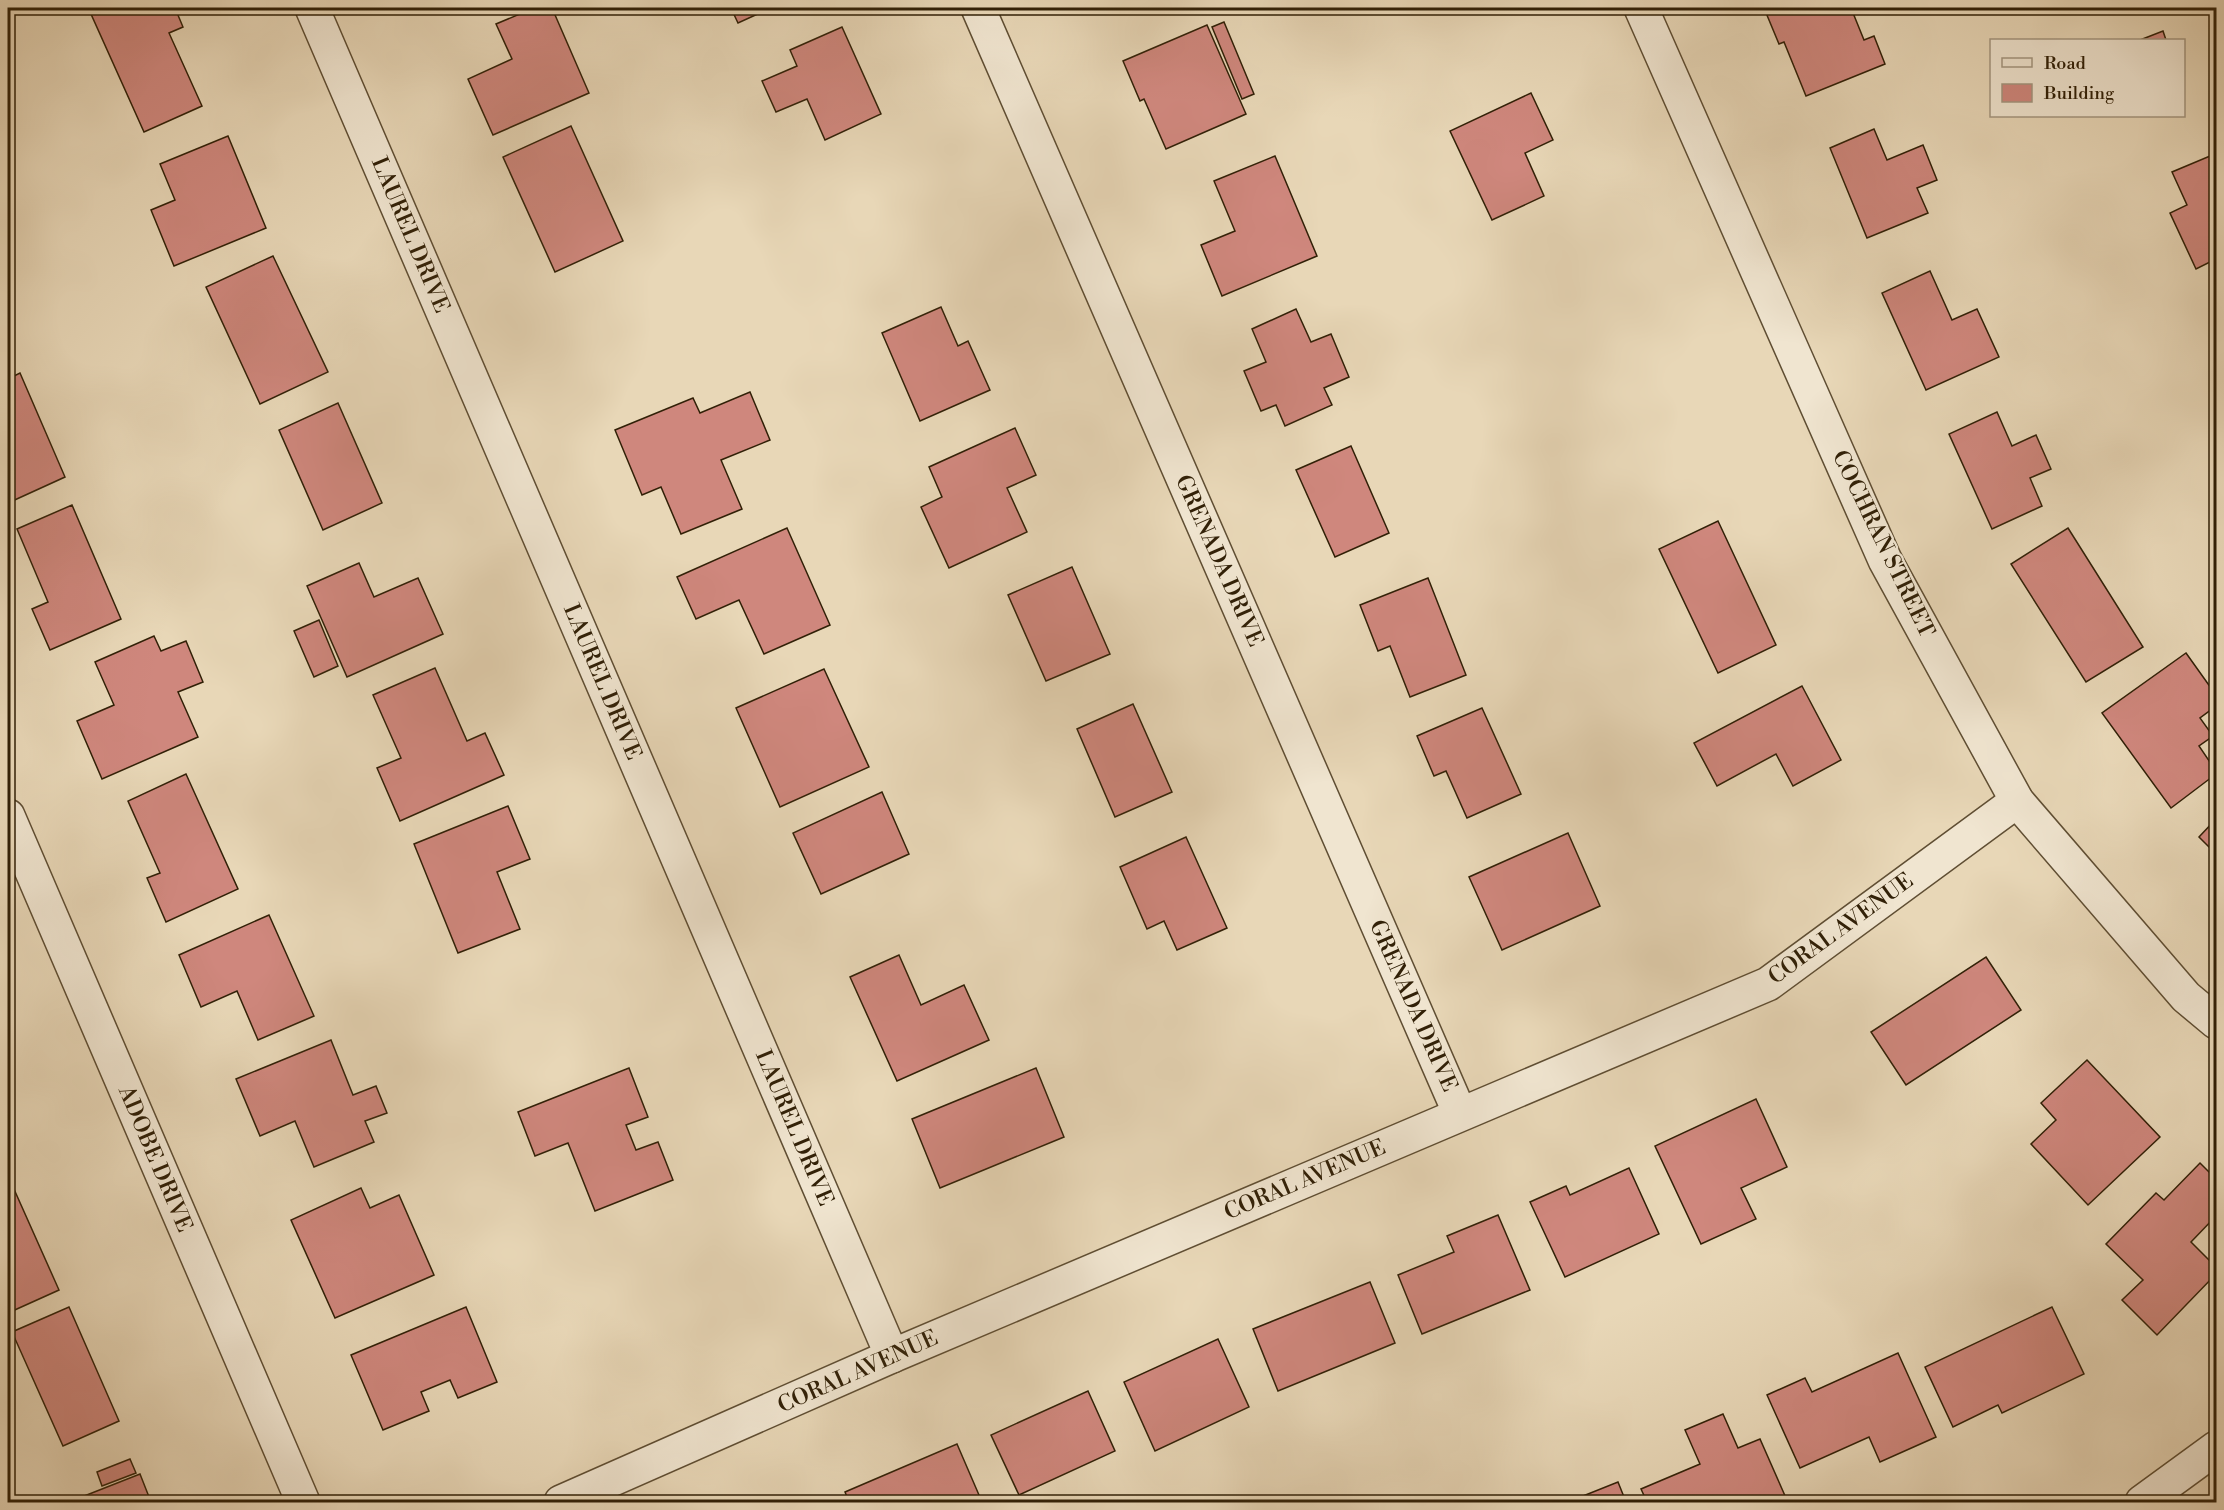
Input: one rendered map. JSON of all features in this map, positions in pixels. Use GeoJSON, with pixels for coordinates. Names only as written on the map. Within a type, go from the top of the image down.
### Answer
{"type":"FeatureCollection","features":[{"type":"Feature","properties":{"kind":"street","name":"LAUREL DRIVE"},"geometry":{"type":"LineString","coordinates":[[312,8],[892,1356]]}},
{"type":"Feature","properties":{"kind":"street","name":"GRENADA DRIVE"},"geometry":{"type":"LineString","coordinates":[[978,8],[1460,1114]]}},
{"type":"Feature","properties":{"kind":"street","name":"COCHRAN STREET"},"geometry":{"type":"LineString","coordinates":[[1641,8],[1885,560],[2016,801],[2186,998],[2217,1022]]}},
{"type":"Feature","properties":{"kind":"street","name":"CORAL AVENUE"},"geometry":{"type":"LineString","coordinates":[[561,1503],[892,1356],[1768,984],[2016,801]]}},
{"type":"Feature","properties":{"kind":"street","name":"ADOBE DRIVE"},"geometry":{"type":"LineString","coordinates":[[8,816],[303,1503]]}},
{"type":"Feature","properties":{"kind":"street"},"geometry":{"type":"LineString","coordinates":[[2142,1503],[2217,1448]]}},
{"type":"Feature","properties":{"kind":"building"},"geometry":{"type":"Polygon","coordinates":[[[104,8],[175,8],[183,27],[169,33],[202,106],[144,132],[91,14],[104,8]]]}},
{"type":"Feature","properties":{"kind":"building"},"geometry":{"type":"Polygon","coordinates":[[[534,8],[552,8],[589,93],[493,135],[468,79],[512,59],[496,24],[534,8]]]}},
{"type":"Feature","properties":{"kind":"building"},"geometry":{"type":"Polygon","coordinates":[[[731,8],[771,8],[738,23],[731,8]]]}},
{"type":"Feature","properties":{"kind":"building"},"geometry":{"type":"Polygon","coordinates":[[[1764,8],[1851,8],[1864,40],[1874,36],[1885,64],[1806,96],[1784,42],[1779,44],[1764,8]]]}},
{"type":"Feature","properties":{"kind":"building"},"geometry":{"type":"Polygon","coordinates":[[[1224,22],[1254,94],[1242,99],[1212,27],[1224,22]]]}},
{"type":"Feature","properties":{"kind":"building"},"geometry":{"type":"Polygon","coordinates":[[[1207,25],[1246,114],[1166,149],[1144,99],[1140,101],[1123,61],[1207,25]]]}},
{"type":"Feature","properties":{"kind":"building"},"geometry":{"type":"Polygon","coordinates":[[[842,27],[881,114],[825,140],[807,99],[776,112],[762,81],[797,66],[790,50],[842,27]]]}},
{"type":"Feature","properties":{"kind":"building"},"geometry":{"type":"Polygon","coordinates":[[[2163,31],[2166,39],[2143,39],[2163,31]]]}},
{"type":"Feature","properties":{"kind":"building"},"geometry":{"type":"Polygon","coordinates":[[[1531,93],[1553,140],[1525,153],[1544,196],[1492,220],[1450,131],[1531,93]]]}},
{"type":"Feature","properties":{"kind":"building"},"geometry":{"type":"Polygon","coordinates":[[[571,126],[623,241],[555,272],[503,157],[571,126]]]}},
{"type":"Feature","properties":{"kind":"building"},"geometry":{"type":"Polygon","coordinates":[[[1874,129],[1887,160],[1923,145],[1937,180],[1917,188],[1928,213],[1867,238],[1830,148],[1874,129]]]}},
{"type":"Feature","properties":{"kind":"building"},"geometry":{"type":"Polygon","coordinates":[[[228,136],[266,228],[174,266],[151,210],[175,200],[160,164],[228,136]]]}},
{"type":"Feature","properties":{"kind":"building"},"geometry":{"type":"Polygon","coordinates":[[[1275,156],[1317,256],[1222,296],[1201,245],[1235,231],[1214,181],[1275,156]]]}},
{"type":"Feature","properties":{"kind":"building"},"geometry":{"type":"Polygon","coordinates":[[[2210,156],[2216,171],[2216,259],[2196,269],[2170,213],[2187,205],[2172,172],[2210,156]]]}},
{"type":"Feature","properties":{"kind":"building"},"geometry":{"type":"Polygon","coordinates":[[[273,256],[328,372],[260,404],[206,287],[273,256]]]}},
{"type":"Feature","properties":{"kind":"building"},"geometry":{"type":"Polygon","coordinates":[[[1930,271],[1952,320],[1977,309],[1999,357],[1926,390],[1882,293],[1930,271]]]}},
{"type":"Feature","properties":{"kind":"building"},"geometry":{"type":"Polygon","coordinates":[[[941,307],[958,346],[968,341],[990,390],[920,421],[882,333],[941,307]]]}},
{"type":"Feature","properties":{"kind":"building"},"geometry":{"type":"Polygon","coordinates":[[[1296,309],[1311,342],[1331,334],[1349,377],[1324,388],[1332,405],[1285,426],[1276,405],[1261,411],[1244,371],[1266,362],[1252,329],[1296,309]]]}},
{"type":"Feature","properties":{"kind":"building"},"geometry":{"type":"Polygon","coordinates":[[[20,373],[65,477],[8,503],[8,379],[20,373]]]}},
{"type":"Feature","properties":{"kind":"building"},"geometry":{"type":"Polygon","coordinates":[[[750,392],[770,440],[721,460],[742,509],[681,534],[661,487],[642,495],[615,430],[693,398],[700,413],[750,392]]]}},
{"type":"Feature","properties":{"kind":"building"},"geometry":{"type":"Polygon","coordinates":[[[338,403],[382,503],[323,530],[279,430],[338,403]]]}},
{"type":"Feature","properties":{"kind":"building"},"geometry":{"type":"Polygon","coordinates":[[[1997,412],[2012,446],[2036,435],[2051,469],[2030,478],[2042,506],[1992,529],[1949,434],[1997,412]]]}},
{"type":"Feature","properties":{"kind":"building"},"geometry":{"type":"Polygon","coordinates":[[[1015,428],[1036,475],[1007,488],[1027,532],[949,568],[921,507],[942,497],[929,467],[1015,428]]]}},
{"type":"Feature","properties":{"kind":"building"},"geometry":{"type":"Polygon","coordinates":[[[1351,446],[1389,533],[1335,557],[1296,470],[1351,446]]]}},
{"type":"Feature","properties":{"kind":"building"},"geometry":{"type":"Polygon","coordinates":[[[72,505],[121,619],[50,650],[32,609],[48,602],[17,529],[72,505]]]}},
{"type":"Feature","properties":{"kind":"building"},"geometry":{"type":"Polygon","coordinates":[[[1718,521],[1776,645],[1718,673],[1659,549],[1718,521]]]}},
{"type":"Feature","properties":{"kind":"building"},"geometry":{"type":"Polygon","coordinates":[[[787,528],[830,625],[764,654],[739,600],[696,619],[677,577],[787,528]]]}},
{"type":"Feature","properties":{"kind":"building"},"geometry":{"type":"Polygon","coordinates":[[[2068,528],[2143,647],[2086,682],[2011,564],[2068,528]]]}},
{"type":"Feature","properties":{"kind":"building"},"geometry":{"type":"Polygon","coordinates":[[[359,563],[374,597],[418,578],[443,634],[347,677],[307,586],[359,563]]]}},
{"type":"Feature","properties":{"kind":"building"},"geometry":{"type":"Polygon","coordinates":[[[1072,567],[1110,654],[1046,681],[1008,595],[1072,567]]]}},
{"type":"Feature","properties":{"kind":"building"},"geometry":{"type":"Polygon","coordinates":[[[1428,578],[1466,675],[1410,697],[1390,646],[1378,651],[1360,605],[1428,578]]]}},
{"type":"Feature","properties":{"kind":"building"},"geometry":{"type":"Polygon","coordinates":[[[319,620],[338,666],[314,677],[294,631],[319,620]]]}},
{"type":"Feature","properties":{"kind":"building"},"geometry":{"type":"Polygon","coordinates":[[[154,636],[161,651],[186,641],[203,682],[178,692],[198,737],[102,779],[77,721],[114,705],[95,662],[154,636]]]}},
{"type":"Feature","properties":{"kind":"building"},"geometry":{"type":"Polygon","coordinates":[[[2186,653],[2216,695],[2216,706],[2200,718],[2213,736],[2199,746],[2216,774],[2171,808],[2102,713],[2186,653]]]}},
{"type":"Feature","properties":{"kind":"building"},"geometry":{"type":"Polygon","coordinates":[[[435,668],[467,741],[485,733],[504,775],[400,821],[377,768],[401,758],[373,695],[435,668]]]}},
{"type":"Feature","properties":{"kind":"building"},"geometry":{"type":"Polygon","coordinates":[[[824,669],[869,767],[780,807],[736,708],[824,669]]]}},
{"type":"Feature","properties":{"kind":"building"},"geometry":{"type":"Polygon","coordinates":[[[1802,686],[1841,760],[1793,786],[1776,754],[1717,786],[1694,743],[1802,686]]]}},
{"type":"Feature","properties":{"kind":"building"},"geometry":{"type":"Polygon","coordinates":[[[1133,704],[1172,792],[1115,817],[1077,729],[1133,704]]]}},
{"type":"Feature","properties":{"kind":"building"},"geometry":{"type":"Polygon","coordinates":[[[1482,708],[1521,794],[1467,818],[1446,771],[1434,776],[1417,736],[1482,708]]]}},
{"type":"Feature","properties":{"kind":"building"},"geometry":{"type":"Polygon","coordinates":[[[186,774],[238,889],[166,922],[147,878],[160,873],[128,801],[186,774]]]}},
{"type":"Feature","properties":{"kind":"building"},"geometry":{"type":"Polygon","coordinates":[[[882,792],[909,854],[821,894],[793,833],[882,792]]]}},
{"type":"Feature","properties":{"kind":"building"},"geometry":{"type":"Polygon","coordinates":[[[508,806],[530,859],[497,872],[520,929],[458,953],[414,844],[508,806]]]}},
{"type":"Feature","properties":{"kind":"building"},"geometry":{"type":"Polygon","coordinates":[[[2216,819],[2216,854],[2199,837],[2216,819]]]}},
{"type":"Feature","properties":{"kind":"building"},"geometry":{"type":"Polygon","coordinates":[[[1568,833],[1600,906],[1502,950],[1469,877],[1568,833]]]}},
{"type":"Feature","properties":{"kind":"building"},"geometry":{"type":"Polygon","coordinates":[[[1186,837],[1227,928],[1177,950],[1164,921],[1147,929],[1120,867],[1186,837]]]}},
{"type":"Feature","properties":{"kind":"building"},"geometry":{"type":"Polygon","coordinates":[[[269,915],[314,1016],[258,1040],[237,991],[201,1007],[179,955],[269,915]]]}},
{"type":"Feature","properties":{"kind":"building"},"geometry":{"type":"Polygon","coordinates":[[[899,955],[921,1005],[964,985],[989,1040],[897,1081],[850,977],[899,955]]]}},
{"type":"Feature","properties":{"kind":"building"},"geometry":{"type":"Polygon","coordinates":[[[1986,957],[2021,1010],[1906,1085],[1871,1032],[1986,957]]]}},
{"type":"Feature","properties":{"kind":"building"},"geometry":{"type":"Polygon","coordinates":[[[331,1040],[353,1095],[376,1086],[387,1113],[365,1121],[374,1142],[314,1167],[295,1121],[260,1136],[236,1079],[331,1040]]]}},
{"type":"Feature","properties":{"kind":"building"},"geometry":{"type":"Polygon","coordinates":[[[2087,1060],[2160,1137],[2088,1205],[2031,1144],[2056,1120],[2041,1103],[2087,1060]]]}},
{"type":"Feature","properties":{"kind":"building"},"geometry":{"type":"Polygon","coordinates":[[[629,1068],[648,1117],[626,1125],[636,1150],[658,1142],[673,1180],[595,1211],[568,1143],[535,1156],[518,1112],[629,1068]]]}},
{"type":"Feature","properties":{"kind":"building"},"geometry":{"type":"Polygon","coordinates":[[[1036,1068],[1064,1137],[940,1188],[912,1119],[1036,1068]]]}},
{"type":"Feature","properties":{"kind":"building"},"geometry":{"type":"Polygon","coordinates":[[[1756,1099],[1787,1167],[1741,1188],[1756,1219],[1701,1244],[1655,1146],[1756,1099]]]}},
{"type":"Feature","properties":{"kind":"building"},"geometry":{"type":"Polygon","coordinates":[[[2200,1163],[2216,1179],[2216,1216],[2191,1242],[2216,1267],[2216,1274],[2157,1335],[2122,1300],[2143,1280],[2106,1244],[2156,1193],[2164,1200],[2200,1163]]]}},
{"type":"Feature","properties":{"kind":"building"},"geometry":{"type":"Polygon","coordinates":[[[1629,1168],[1659,1234],[1565,1277],[1530,1202],[1566,1186],[1570,1195],[1629,1168]]]}},
{"type":"Feature","properties":{"kind":"building"},"geometry":{"type":"Polygon","coordinates":[[[8,1178],[59,1290],[8,1313],[8,1178]]]}},
{"type":"Feature","properties":{"kind":"building"},"geometry":{"type":"Polygon","coordinates":[[[361,1188],[370,1208],[399,1195],[434,1275],[335,1318],[291,1220],[361,1188]]]}},
{"type":"Feature","properties":{"kind":"building"},"geometry":{"type":"Polygon","coordinates":[[[1498,1215],[1530,1290],[1422,1334],[1398,1275],[1454,1252],[1447,1236],[1498,1215]]]}},
{"type":"Feature","properties":{"kind":"building"},"geometry":{"type":"Polygon","coordinates":[[[1370,1282],[1395,1343],[1278,1391],[1253,1329],[1370,1282]]]}},
{"type":"Feature","properties":{"kind":"building"},"geometry":{"type":"Polygon","coordinates":[[[69,1307],[119,1421],[63,1446],[12,1332],[69,1307]]]}},
{"type":"Feature","properties":{"kind":"building"},"geometry":{"type":"Polygon","coordinates":[[[466,1307],[497,1382],[458,1398],[450,1380],[421,1392],[429,1411],[383,1430],[351,1355],[466,1307]]]}},
{"type":"Feature","properties":{"kind":"building"},"geometry":{"type":"Polygon","coordinates":[[[2052,1307],[2084,1374],[2002,1413],[1998,1405],[1953,1427],[1925,1367],[2052,1307]]]}},
{"type":"Feature","properties":{"kind":"building"},"geometry":{"type":"Polygon","coordinates":[[[1218,1339],[1249,1407],[1155,1451],[1124,1382],[1218,1339]]]}},
{"type":"Feature","properties":{"kind":"building"},"geometry":{"type":"Polygon","coordinates":[[[1898,1353],[1936,1437],[1880,1462],[1869,1437],[1800,1468],[1767,1395],[1805,1378],[1812,1392],[1898,1353]]]}},
{"type":"Feature","properties":{"kind":"building"},"geometry":{"type":"Polygon","coordinates":[[[1088,1391],[1115,1451],[1019,1495],[991,1435],[1088,1391]]]}},
{"type":"Feature","properties":{"kind":"building"},"geometry":{"type":"Polygon","coordinates":[[[1723,1414],[1738,1448],[1760,1439],[1786,1498],[1775,1502],[1647,1502],[1641,1489],[1700,1464],[1685,1430],[1723,1414]]]}},
{"type":"Feature","properties":{"kind":"building"},"geometry":{"type":"Polygon","coordinates":[[[957,1444],[982,1502],[849,1502],[845,1492],[957,1444]]]}},
{"type":"Feature","properties":{"kind":"building"},"geometry":{"type":"Polygon","coordinates":[[[130,1459],[136,1473],[102,1486],[97,1472],[130,1459]]]}},
{"type":"Feature","properties":{"kind":"building"},"geometry":{"type":"Polygon","coordinates":[[[140,1474],[151,1502],[69,1502],[140,1474]]]}},
{"type":"Feature","properties":{"kind":"building"},"geometry":{"type":"Polygon","coordinates":[[[1618,1482],[1626,1502],[1568,1502],[1618,1482]]]}}]}
